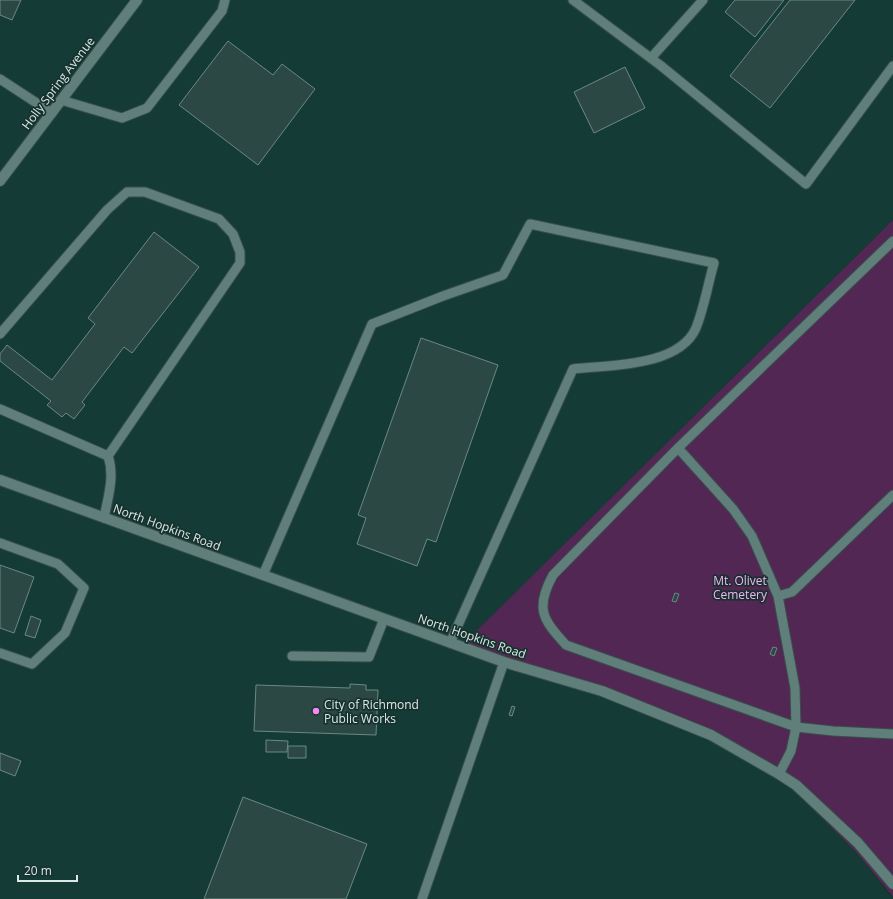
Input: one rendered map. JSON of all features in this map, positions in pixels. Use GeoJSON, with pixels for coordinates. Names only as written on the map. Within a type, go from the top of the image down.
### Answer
{"type":"FeatureCollection","features":[{"type":"Feature","properties":{"kind":"main road","name":"Holly Spring Avenue"},"geometry":{"type":"LineString","coordinates":[[0,181],[52,113],[133,1]]}},
{"type":"Feature","properties":{"kind":"main road","name":"North Hopkins Road"},"geometry":{"type":"LineString","coordinates":[[0,480],[504,662],[602,691],[711,735],[796,785],[858,843],[893,884]]}},
{"type":"Feature","properties":{"kind":"lane"},"geometry":{"type":"LineString","coordinates":[[61,100],[122,118],[147,108],[222,11],[225,0]]}},
{"type":"Feature","properties":{"kind":"lane"},"geometry":{"type":"LineString","coordinates":[[573,0],[651,58],[806,184],[893,66]]}},
{"type":"Feature","properties":{"kind":"lane"},"geometry":{"type":"LineString","coordinates":[[651,58],[703,0]]}},
{"type":"Feature","properties":{"kind":"lane"},"geometry":{"type":"LineString","coordinates":[[0,79],[52,113]]}},
{"type":"Feature","properties":{"kind":"lane"},"geometry":{"type":"LineString","coordinates":[[0,334],[107,210],[127,192],[145,192],[219,219],[233,234],[240,252],[240,264],[108,456]]}},
{"type":"Feature","properties":{"kind":"lane"},"geometry":{"type":"LineString","coordinates":[[263,575],[372,324],[443,296],[503,275],[530,224],[714,263],[695,329],[678,349],[656,360],[573,369],[450,643]]}},
{"type":"Feature","properties":{"kind":"lane"},"geometry":{"type":"LineString","coordinates":[[893,241],[678,448],[553,575],[543,594],[543,610],[546,622],[566,645],[796,727],[833,732],[893,734]]}},
{"type":"Feature","properties":{"kind":"lane"},"geometry":{"type":"LineString","coordinates":[[0,409],[108,456],[112,466],[111,483],[104,518]]}},
{"type":"Feature","properties":{"kind":"lane"},"geometry":{"type":"LineString","coordinates":[[678,448],[733,509],[752,536],[778,596],[795,688],[796,727],[791,751],[779,774]]}},
{"type":"Feature","properties":{"kind":"lane"},"geometry":{"type":"LineString","coordinates":[[778,596],[792,592],[893,495]]}},
{"type":"Feature","properties":{"kind":"lane"},"geometry":{"type":"LineString","coordinates":[[0,543],[58,564],[84,588],[65,633],[32,664],[0,653]]}},
{"type":"Feature","properties":{"kind":"lane"},"geometry":{"type":"LineString","coordinates":[[292,656],[369,657],[384,619]]}},
{"type":"Feature","properties":{"kind":"lane"},"geometry":{"type":"LineString","coordinates":[[422,899],[504,662]]}},
{"type":"Feature","properties":{"kind":"shaded area"},"geometry":{"type":"Polygon","coordinates":[[[0,0],[893,0],[893,220],[462,645],[622,703],[705,738],[787,783],[855,851],[893,899],[0,899],[0,0]]]}},
{"type":"Feature","properties":{"kind":"green space","name":"Mt. Olivet Cemetery"},"geometry":{"type":"Polygon","coordinates":[[[893,220],[893,897],[855,851],[787,783],[705,738],[622,703],[462,645],[893,220]]]}},
{"type":"Feature","properties":{"kind":"building"},"geometry":{"type":"Polygon","coordinates":[[[0,0],[21,0],[12,20],[0,15],[0,0]]]}},
{"type":"Feature","properties":{"kind":"building"},"geometry":{"type":"Polygon","coordinates":[[[735,0],[784,0],[755,37],[725,12],[735,0]]]}},
{"type":"Feature","properties":{"kind":"building"},"geometry":{"type":"Polygon","coordinates":[[[790,0],[855,0],[770,108],[730,76],[790,0]]]}},
{"type":"Feature","properties":{"kind":"building"},"geometry":{"type":"Polygon","coordinates":[[[228,41],[273,75],[282,64],[315,89],[258,165],[179,105],[228,41]]]}},
{"type":"Feature","properties":{"kind":"building"},"geometry":{"type":"Polygon","coordinates":[[[625,67],[645,108],[594,133],[574,92],[625,67]]]}},
{"type":"Feature","properties":{"kind":"building"},"geometry":{"type":"Polygon","coordinates":[[[154,232],[199,267],[132,353],[124,347],[82,402],[85,405],[74,419],[66,413],[62,417],[47,405],[51,401],[0,361],[0,354],[7,345],[52,380],[95,324],[88,318],[154,232]]]}},
{"type":"Feature","properties":{"kind":"building"},"geometry":{"type":"Polygon","coordinates":[[[421,338],[498,365],[436,542],[427,539],[417,566],[357,544],[366,518],[358,515],[421,338]]]}},
{"type":"Feature","properties":{"kind":"building"},"geometry":{"type":"Polygon","coordinates":[[[0,565],[34,577],[14,633],[0,628],[0,565]]]}},
{"type":"Feature","properties":{"kind":"building"},"geometry":{"type":"Polygon","coordinates":[[[675,593],[679,594],[676,602],[672,601],[675,593]]]}},
{"type":"Feature","properties":{"kind":"building"},"geometry":{"type":"Polygon","coordinates":[[[31,616],[41,620],[35,638],[25,635],[31,616]]]}},
{"type":"Feature","properties":{"kind":"building"},"geometry":{"type":"Polygon","coordinates":[[[773,647],[777,648],[774,656],[770,654],[773,647]]]}},
{"type":"Feature","properties":{"kind":"building","name":"City of Richmond Public Works"},"geometry":{"type":"Polygon","coordinates":[[[350,684],[366,685],[366,690],[378,690],[376,735],[254,731],[256,685],[350,688],[350,684]]]}},
{"type":"Feature","properties":{"kind":"building"},"geometry":{"type":"Polygon","coordinates":[[[512,706],[515,707],[512,716],[509,715],[512,706]]]}},
{"type":"Feature","properties":{"kind":"building"},"geometry":{"type":"Polygon","coordinates":[[[266,740],[288,741],[287,752],[266,752],[266,740]]]}},
{"type":"Feature","properties":{"kind":"building"},"geometry":{"type":"Polygon","coordinates":[[[288,746],[306,746],[306,758],[288,758],[288,746]]]}},
{"type":"Feature","properties":{"kind":"building"},"geometry":{"type":"Polygon","coordinates":[[[0,753],[21,761],[15,776],[0,770],[0,753]]]}},
{"type":"Feature","properties":{"kind":"building"},"geometry":{"type":"Polygon","coordinates":[[[243,797],[367,844],[346,899],[204,899],[243,797]]]}},
{"type":"Feature","properties":{"kind":"place","name":"City of Richmond Public Works"},"geometry":{"type":"Point","coordinates":[316,711]}}]}
